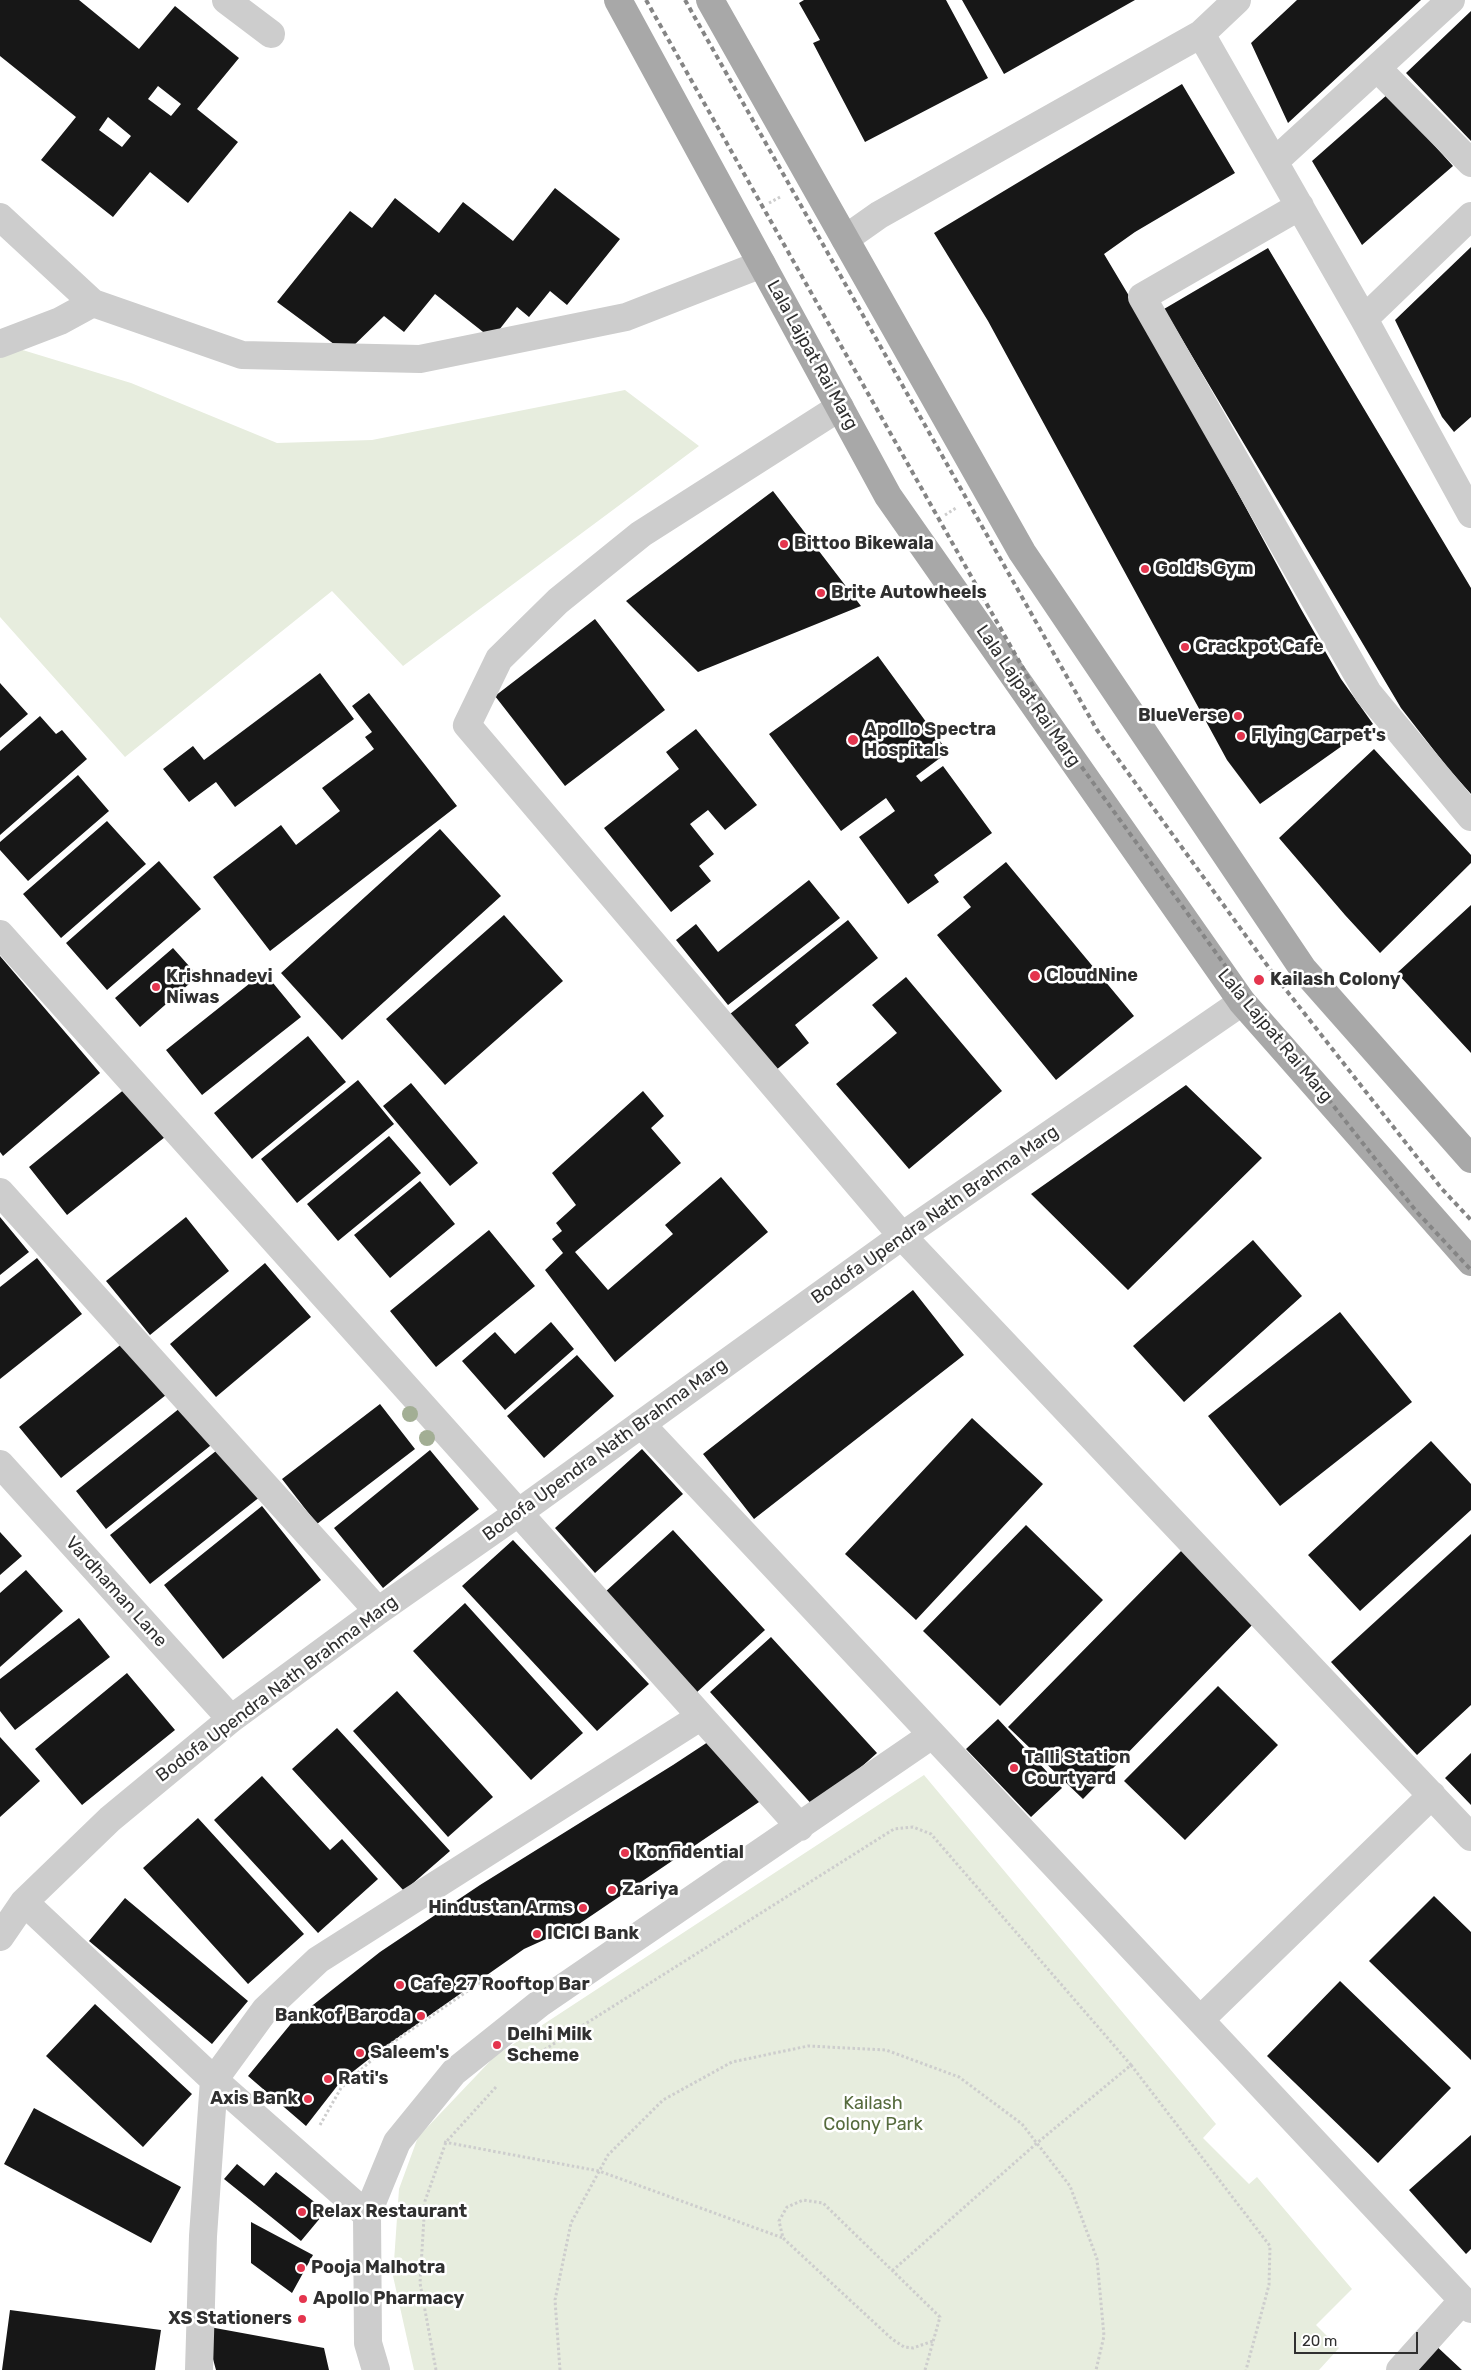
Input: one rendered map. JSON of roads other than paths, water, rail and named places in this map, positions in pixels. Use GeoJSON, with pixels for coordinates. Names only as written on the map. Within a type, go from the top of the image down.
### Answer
{"type":"FeatureCollection","features":[{"type":"Feature","properties":{"kind":"main road","name":"Lala Lajpat Rai Marg"},"geometry":{"type":"LineString","coordinates":[[618,0],[888,496],[1242,1002],[1471,1262]]}},
{"type":"Feature","properties":{"kind":"main road"},"geometry":{"type":"LineString","coordinates":[[710,0],[1022,552],[1303,969],[1471,1158]]}},
{"type":"Feature","properties":{"kind":"street"},"geometry":{"type":"LineString","coordinates":[[226,0],[271,34]]}},
{"type":"Feature","properties":{"kind":"street"},"geometry":{"type":"LineString","coordinates":[[845,239],[879,215],[1201,34],[1236,0]]}},
{"type":"Feature","properties":{"kind":"street"},"geometry":{"type":"LineString","coordinates":[[1275,161],[1451,0]]}},
{"type":"Feature","properties":{"kind":"street"},"geometry":{"type":"LineString","coordinates":[[1201,34],[1364,319],[1471,514]]}},
{"type":"Feature","properties":{"kind":"street"},"geometry":{"type":"LineString","coordinates":[[1377,68],[1471,164]]}},
{"type":"Feature","properties":{"kind":"street"},"geometry":{"type":"LineString","coordinates":[[1300,206],[1142,297],[1368,692],[1471,817]]}},
{"type":"Feature","properties":{"kind":"street"},"geometry":{"type":"LineString","coordinates":[[1364,319],[1471,216]]}},
{"type":"Feature","properties":{"kind":"street"},"geometry":{"type":"LineString","coordinates":[[0,217],[93,303],[242,354],[420,359],[626,317],[762,264]]}},
{"type":"Feature","properties":{"kind":"street"},"geometry":{"type":"LineString","coordinates":[[0,344],[60,320],[93,303]]}},
{"type":"Feature","properties":{"kind":"street"},"geometry":{"type":"LineString","coordinates":[[840,407],[641,534],[558,602],[499,659],[467,725],[902,1236],[1471,1837]]}},
{"type":"Feature","properties":{"kind":"street"},"geometry":{"type":"LineString","coordinates":[[0,934],[800,1828]]}},
{"type":"Feature","properties":{"kind":"street","name":"Bodofa Upendra Nath Brahma Marg"},"geometry":{"type":"LineString","coordinates":[[0,1937],[24,1902],[110,1819],[231,1719],[378,1611],[518,1513],[902,1236],[1242,1002]]}},
{"type":"Feature","properties":{"kind":"street"},"geometry":{"type":"LineString","coordinates":[[0,1192],[378,1611]]}},
{"type":"Feature","properties":{"kind":"street"},"geometry":{"type":"LineString","coordinates":[[641,1424],[1467,2304],[1400,2370]]}},
{"type":"Feature","properties":{"kind":"street","name":"Vardhaman Lane"},"geometry":{"type":"LineString","coordinates":[[0,1464],[231,1719]]}},
{"type":"Feature","properties":{"kind":"street"},"geometry":{"type":"LineString","coordinates":[[199,2370],[202,2236],[214,2080],[265,2010],[318,1960],[700,1717]]}},
{"type":"Feature","properties":{"kind":"street"},"geometry":{"type":"LineString","coordinates":[[376,2370],[368,2343],[367,2215],[397,2142],[454,2072],[539,2004],[800,1828],[932,1735]]}},
{"type":"Feature","properties":{"kind":"street"},"geometry":{"type":"LineString","coordinates":[[1200,2020],[1432,1795]]}},
{"type":"Feature","properties":{"kind":"street"},"geometry":{"type":"LineString","coordinates":[[24,1902],[214,2080],[367,2215]]}},
{"type":"Feature","properties":{"kind":"railway"},"geometry":{"type":"LineString","coordinates":[[646,0],[1068,748],[1245,993],[1416,1211],[1471,1270]]}},
{"type":"Feature","properties":{"kind":"railway"},"geometry":{"type":"LineString","coordinates":[[685,0],[1097,730],[1272,972],[1442,1189],[1471,1220]]}},
{"type":"Feature","properties":{"kind":"place","name":"Bittoo Bikewala"},"geometry":{"type":"Point","coordinates":[784,544]}},
{"type":"Feature","properties":{"kind":"place","name":"Gold's Gym"},"geometry":{"type":"Point","coordinates":[1145,569]}},
{"type":"Feature","properties":{"kind":"place","name":"Brite Autowheels"},"geometry":{"type":"Point","coordinates":[821,593]}},
{"type":"Feature","properties":{"kind":"place","name":"Crackpot Cafe"},"geometry":{"type":"Point","coordinates":[1185,647]}},
{"type":"Feature","properties":{"kind":"place","name":"BlueVerse"},"geometry":{"type":"Point","coordinates":[1238,716]}},
{"type":"Feature","properties":{"kind":"place","name":"Flying Carpet's"},"geometry":{"type":"Point","coordinates":[1241,736]}},
{"type":"Feature","properties":{"kind":"place","name":"Apollo Spectra Hospitals"},"geometry":{"type":"Point","coordinates":[853,740]}},
{"type":"Feature","properties":{"kind":"place","name":"CloudNine"},"geometry":{"type":"Point","coordinates":[1035,976]}},
{"type":"Feature","properties":{"kind":"place","name":"Kailash Colony"},"geometry":{"type":"Point","coordinates":[1259,980]}},
{"type":"Feature","properties":{"kind":"place","name":"Krishnadevi Niwas"},"geometry":{"type":"Point","coordinates":[156,987]}},
{"type":"Feature","properties":{"kind":"place","name":"Talli Station Courtyard"},"geometry":{"type":"Point","coordinates":[1014,1768]}},
{"type":"Feature","properties":{"kind":"place","name":"Konfidential"},"geometry":{"type":"Point","coordinates":[625,1853]}},
{"type":"Feature","properties":{"kind":"place","name":"Zariya"},"geometry":{"type":"Point","coordinates":[612,1890]}},
{"type":"Feature","properties":{"kind":"place","name":"Hindustan Arms"},"geometry":{"type":"Point","coordinates":[583,1908]}},
{"type":"Feature","properties":{"kind":"place","name":"ICICI Bank"},"geometry":{"type":"Point","coordinates":[537,1934]}},
{"type":"Feature","properties":{"kind":"place","name":"Cafe 27 Rooftop Bar"},"geometry":{"type":"Point","coordinates":[400,1985]}},
{"type":"Feature","properties":{"kind":"place","name":"Bank of Baroda"},"geometry":{"type":"Point","coordinates":[421,2016]}},
{"type":"Feature","properties":{"kind":"place","name":"Delhi Milk Scheme"},"geometry":{"type":"Point","coordinates":[497,2045]}},
{"type":"Feature","properties":{"kind":"place","name":"Saleem's"},"geometry":{"type":"Point","coordinates":[360,2053]}},
{"type":"Feature","properties":{"kind":"place","name":"Rati's"},"geometry":{"type":"Point","coordinates":[328,2079]}},
{"type":"Feature","properties":{"kind":"place","name":"Axis Bank"},"geometry":{"type":"Point","coordinates":[308,2099]}},
{"type":"Feature","properties":{"kind":"place","name":"Relax Restaurant"},"geometry":{"type":"Point","coordinates":[302,2212]}},
{"type":"Feature","properties":{"kind":"place","name":"Pooja Malhotra"},"geometry":{"type":"Point","coordinates":[301,2268]}},
{"type":"Feature","properties":{"kind":"place","name":"Apollo Pharmacy"},"geometry":{"type":"Point","coordinates":[303,2299]}},
{"type":"Feature","properties":{"kind":"place","name":"XS Stationers"},"geometry":{"type":"Point","coordinates":[302,2319]}},
{"type":"Feature","properties":{"kind":"park label","name":"Kailash Colony Park"},"geometry":{"type":"Point","coordinates":[873,2114]}}]}
